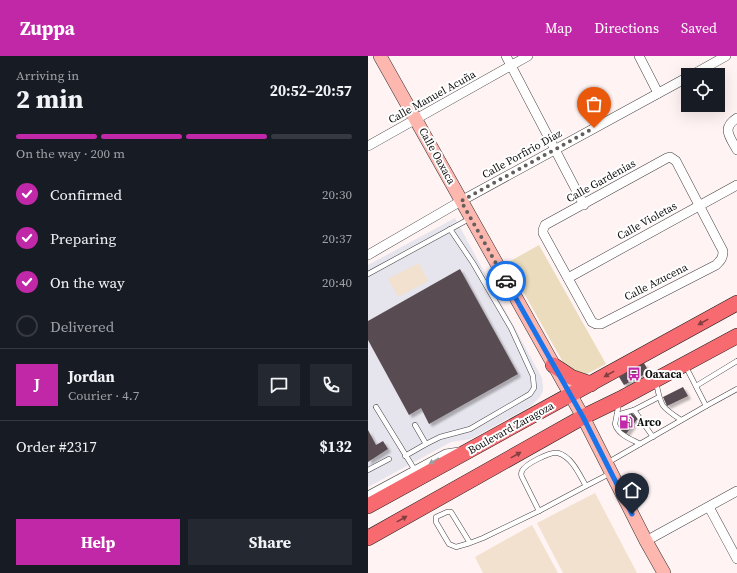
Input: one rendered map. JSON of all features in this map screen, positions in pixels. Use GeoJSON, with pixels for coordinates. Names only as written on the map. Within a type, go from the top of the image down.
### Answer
{"type":"FeatureCollection","features":[{"type":"Feature","properties":{"kind":"main road","name":"Boulevard Zaragoza"},"geometry":{"type":"LineString","coordinates":[[368,506],[418,475],[471,450],[737,303]]}},
{"type":"Feature","properties":{"kind":"main road"},"geometry":{"type":"LineString","coordinates":[[368,538],[583,417],[620,400],[655,379],[737,336]]}},
{"type":"Feature","properties":{"kind":"main road"},"geometry":{"type":"LineString","coordinates":[[553,365],[571,378],[591,384]]}},
{"type":"Feature","properties":{"kind":"street","name":"Calle Oaxaca"},"geometry":{"type":"LineString","coordinates":[[380,56],[583,417],[608,468],[664,573]]}},
{"type":"Feature","properties":{"kind":"street"},"geometry":{"type":"LineString","coordinates":[[506,56],[584,205]]}},
{"type":"Feature","properties":{"kind":"street","name":"Calle Manuel Acuña"},"geometry":{"type":"LineString","coordinates":[[368,146],[528,56]]}},
{"type":"Feature","properties":{"kind":"street"},"geometry":{"type":"LineString","coordinates":[[639,56],[658,94]]}},
{"type":"Feature","properties":{"kind":"street"},"geometry":{"type":"LineString","coordinates":[[705,68],[726,56]]}},
{"type":"Feature","properties":{"kind":"street","name":"Calle Porfirio Díaz"},"geometry":{"type":"LineString","coordinates":[[368,254],[461,201],[681,81]]}},
{"type":"Feature","properties":{"kind":"street"},"geometry":{"type":"LineString","coordinates":[[737,118],[729,126],[728,133],[737,150]]}},
{"type":"Feature","properties":{"kind":"street","name":"Calle Gardenias"},"geometry":{"type":"LineString","coordinates":[[568,278],[543,233],[545,225],[584,205],[667,158],[676,161],[700,206]]}},
{"type":"Feature","properties":{"kind":"street","name":"Calle Violetas"},"geometry":{"type":"LineString","coordinates":[[568,278],[737,185]]}},
{"type":"Feature","properties":{"kind":"street","name":"Calle Azucena"},"geometry":{"type":"LineString","coordinates":[[568,278],[592,322],[601,324],[716,265],[721,260],[723,250],[700,206]]}},
{"type":"Feature","properties":{"kind":"street"},"geometry":{"type":"LineString","coordinates":[[368,496],[418,475]]}},
{"type":"Feature","properties":{"kind":"street"},"geometry":{"type":"LineString","coordinates":[[646,541],[737,491]]}},
{"type":"Feature","properties":{"kind":"street"},"geometry":{"type":"LineString","coordinates":[[709,507],[737,559]]}},
{"type":"Feature","properties":{"kind":"lane"},"geometry":{"type":"LineString","coordinates":[[368,274],[471,218]]}},
{"type":"Feature","properties":{"kind":"lane"},"geometry":{"type":"LineString","coordinates":[[405,456],[440,437],[470,429],[530,394],[534,388],[534,382],[527,363],[504,314],[450,229]]}},
{"type":"Feature","properties":{"kind":"lane"},"geometry":{"type":"LineString","coordinates":[[696,386],[737,361]]}},
{"type":"Feature","properties":{"kind":"lane"},"geometry":{"type":"LineString","coordinates":[[684,364],[706,406]]}},
{"type":"Feature","properties":{"kind":"lane"},"geometry":{"type":"LineString","coordinates":[[655,379],[662,406],[681,420]]}},
{"type":"Feature","properties":{"kind":"lane"},"geometry":{"type":"LineString","coordinates":[[470,543],[451,512],[447,512],[436,518],[436,522],[449,544],[456,546],[470,543],[539,511],[586,486],[640,444],[737,389]]}},
{"type":"Feature","properties":{"kind":"lane"},"geometry":{"type":"LineString","coordinates":[[617,415],[634,410],[659,397]]}},
{"type":"Feature","properties":{"kind":"lane"},"geometry":{"type":"LineString","coordinates":[[620,400],[615,424],[619,432],[640,444]]}},
{"type":"Feature","properties":{"kind":"lane"},"geometry":{"type":"LineString","coordinates":[[376,407],[418,475]]}},
{"type":"Feature","properties":{"kind":"lane"},"geometry":{"type":"LineString","coordinates":[[634,410],[653,437]]}},
{"type":"Feature","properties":{"kind":"lane"},"geometry":{"type":"LineString","coordinates":[[415,425],[426,444]]}},
{"type":"Feature","properties":{"kind":"lane"},"geometry":{"type":"LineString","coordinates":[[539,511],[521,473],[524,468],[546,455],[557,453],[566,457],[573,464],[586,486]]}},
{"type":"Feature","properties":{"kind":"lane"},"geometry":{"type":"LineString","coordinates":[[368,470],[389,459]]}},
{"type":"Feature","properties":{"kind":"shaded area"},"geometry":{"type":"Polygon","coordinates":[[[455,218],[542,378],[543,391],[540,397],[531,406],[471,439],[451,442],[368,487],[368,265],[455,218]]]}},
{"type":"Feature","properties":{"kind":"shaded area"},"geometry":{"type":"Polygon","coordinates":[[[539,245],[606,364],[583,376],[564,364],[507,263],[539,245]]]}},
{"type":"Feature","properties":{"kind":"shaded area"},"geometry":{"type":"Polygon","coordinates":[[[419,263],[428,281],[398,297],[388,279],[419,263]]]}},
{"type":"Feature","properties":{"kind":"shaded area"},"geometry":{"type":"Polygon","coordinates":[[[595,493],[637,573],[563,573],[537,523],[595,493]]]}},
{"type":"Feature","properties":{"kind":"shaded area"},"geometry":{"type":"Polygon","coordinates":[[[532,525],[558,573],[483,573],[475,557],[532,525]]]}},
{"type":"Feature","properties":{"kind":"building"},"geometry":{"type":"Polygon","coordinates":[[[460,269],[518,374],[429,424],[421,408],[409,415],[368,340],[368,321],[460,269]]]}},
{"type":"Feature","properties":{"kind":"building","name":"Oaxaca"},"geometry":{"type":"Polygon","coordinates":[[[644,363],[649,372],[624,385],[619,377],[644,363]]]}},
{"type":"Feature","properties":{"kind":"building"},"geometry":{"type":"Polygon","coordinates":[[[683,387],[688,396],[667,406],[663,397],[683,387]]]}},
{"type":"Feature","properties":{"kind":"building"},"geometry":{"type":"Polygon","coordinates":[[[630,412],[638,418],[626,434],[618,428],[630,412]]]}},
{"type":"Feature","properties":{"kind":"building"},"geometry":{"type":"Polygon","coordinates":[[[368,430],[376,445],[383,441],[388,449],[368,462],[368,430]]]}},
{"type":"Feature","properties":{"kind":"way so far"},"geometry":{"type":"LineString","coordinates":[[506,281],[461,201],[594,128]]}},
{"type":"Feature","properties":{"kind":"place","name":"Oaxaca"},"geometry":{"type":"Point","coordinates":[634,374]}},
{"type":"Feature","properties":{"kind":"place","name":"Arco"},"geometry":{"type":"Point","coordinates":[626,422]}},
{"type":"Feature","properties":{"kind":"route"},"geometry":{"type":"LineString","coordinates":[[506,281],[583,417],[632,514]]}}]}
